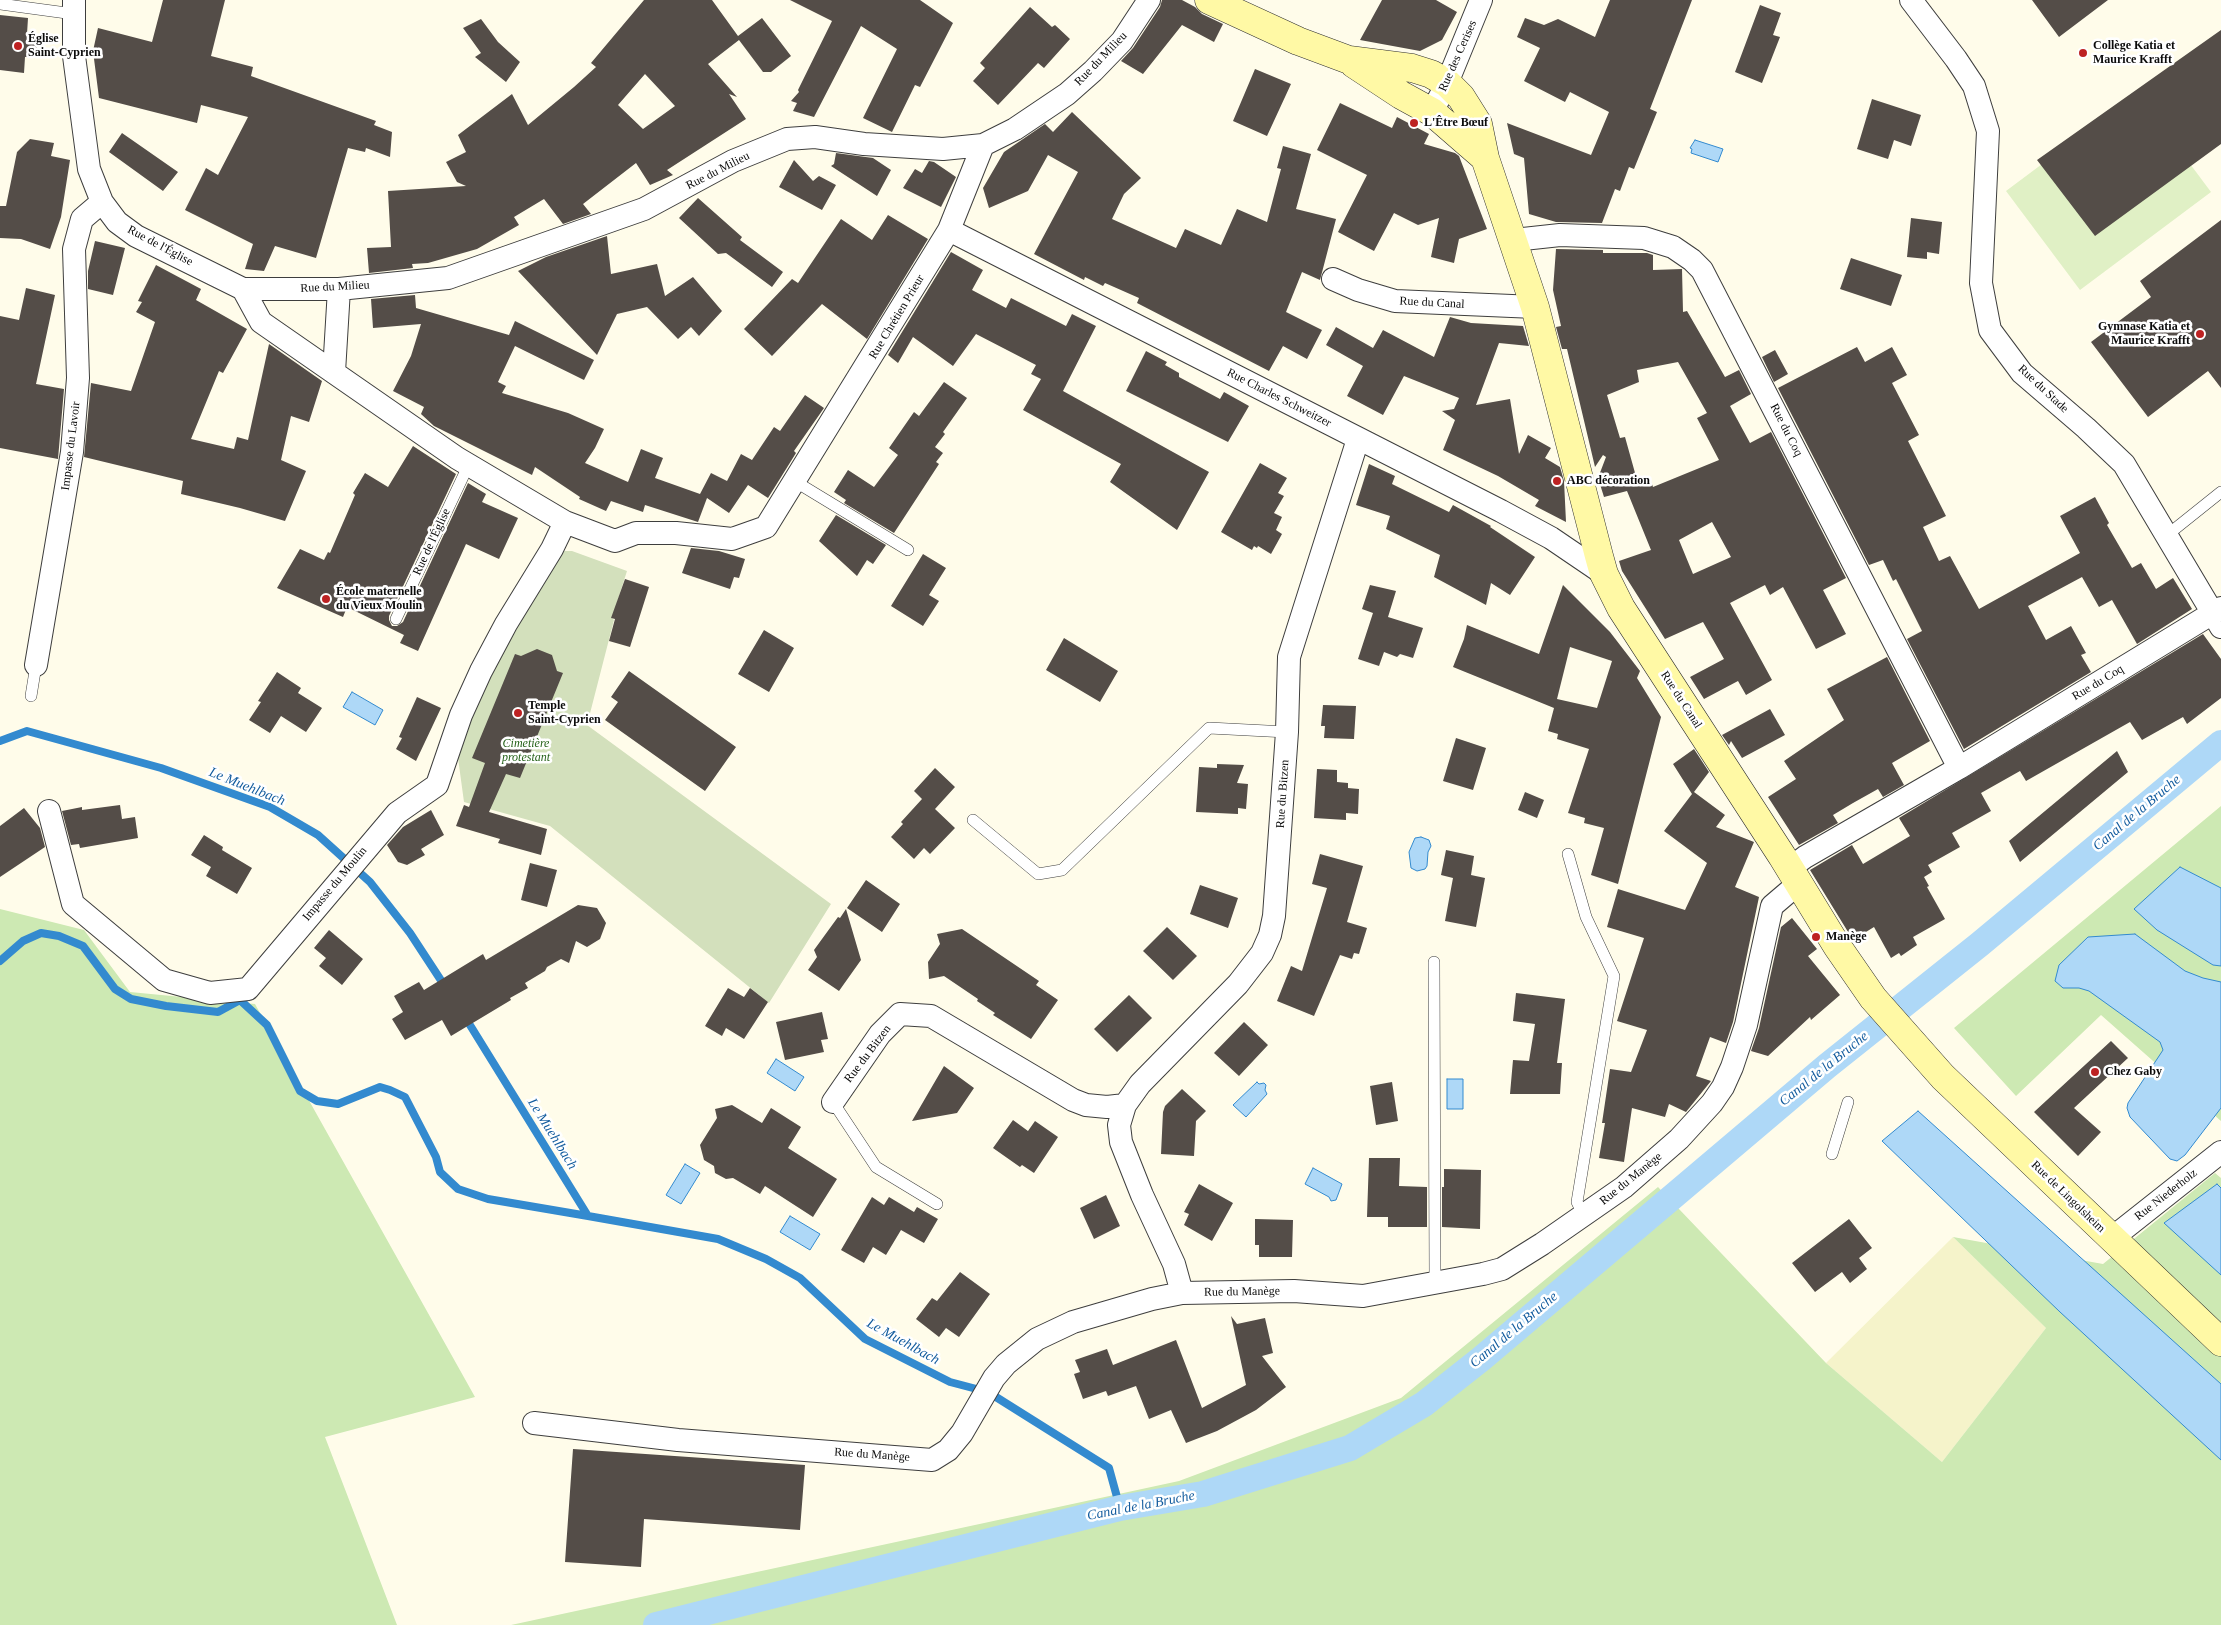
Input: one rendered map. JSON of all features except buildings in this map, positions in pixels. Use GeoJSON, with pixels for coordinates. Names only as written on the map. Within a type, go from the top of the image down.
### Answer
{"type":"FeatureCollection","features":[{"type":"Feature","properties":{"kind":"main road"},"geometry":{"type":"LineString","coordinates":[[1209,0],[1298,41],[1349,60],[1412,68],[1448,83]]}},
{"type":"Feature","properties":{"kind":"main road","name":"Rue du Canal"},"geometry":{"type":"LineString","coordinates":[[1349,60],[1401,95],[1432,112],[1485,158]]}},
{"type":"Feature","properties":{"kind":"main road","name":"Rue du Canal"},"geometry":{"type":"LineString","coordinates":[[1448,83],[1461,98],[1478,124],[1485,158],[1535,307],[1604,574],[1621,608],[1837,946],[1872,998],[1911,1040]]}},
{"type":"Feature","properties":{"kind":"main road","name":"Rue de Lingolsheim"},"geometry":{"type":"LineString","coordinates":[[1911,1040],[1944,1077],[2111,1239],[2221,1342]]}},
{"type":"Feature","properties":{"kind":"street","name":"Rue du Milieu"},"geometry":{"type":"LineString","coordinates":[[243,289],[339,289],[448,278],[644,209],[733,161],[787,139],[816,137],[864,144],[943,149],[983,145],[1035,117],[1087,77],[1122,41],[1149,0]]}},
{"type":"Feature","properties":{"kind":"street","name":"Rue des Cerises"},"geometry":{"type":"LineString","coordinates":[[1432,112],[1448,83],[1482,0]]}},
{"type":"Feature","properties":{"kind":"street","name":"Rue du Stade"},"geometry":{"type":"LineString","coordinates":[[1911,0],[1974,86],[1988,132],[1982,283],[1990,330],[2022,373],[2086,428],[2124,464],[2166,536],[2218,616]]}},
{"type":"Feature","properties":{"kind":"street","name":"Rue de l'Église"},"geometry":{"type":"LineString","coordinates":[[74,7],[74,56],[88,169],[102,202],[117,222],[136,236],[243,289]]}},
{"type":"Feature","properties":{"kind":"street","name":"Rue Chrétien Prieur"},"geometry":{"type":"LineString","coordinates":[[565,522],[615,540],[636,533],[676,533],[732,539],[766,527],[796,482],[949,230],[983,145]]}},
{"type":"Feature","properties":{"kind":"street","name":"Impasse du Lavoir"},"geometry":{"type":"LineString","coordinates":[[36,665],[72,452],[78,378],[74,249],[82,219],[102,202]]}},
{"type":"Feature","properties":{"kind":"street","name":"Rue Charles Schweitzer"},"geometry":{"type":"LineString","coordinates":[[949,230],[1551,538],[1604,574]]}},
{"type":"Feature","properties":{"kind":"street","name":"Rue du Coq"},"geometry":{"type":"LineString","coordinates":[[1514,240],[1560,235],[1644,238],[1677,250],[1692,260],[1702,270],[1958,768]]}},
{"type":"Feature","properties":{"kind":"street","name":"Rue du Canal"},"geometry":{"type":"LineString","coordinates":[[1333,279],[1358,290],[1395,301],[1535,307]]}},
{"type":"Feature","properties":{"kind":"street"},"geometry":{"type":"LineString","coordinates":[[243,289],[261,322],[469,464],[565,522]]}},
{"type":"Feature","properties":{"kind":"street"},"geometry":{"type":"LineString","coordinates":[[334,372],[339,289]]}},
{"type":"Feature","properties":{"kind":"street","name":"Rue du Bitzen"},"geometry":{"type":"LineString","coordinates":[[1182,1293],[1174,1264],[1142,1195],[1121,1142],[1119,1125],[1125,1105],[1140,1084],[1251,968],[1270,935],[1274,916],[1287,732],[1289,657],[1358,439]]}},
{"type":"Feature","properties":{"kind":"street","name":"Impasse du Moulin"},"geometry":{"type":"LineString","coordinates":[[49,811],[73,904],[164,980],[210,993],[248,989],[397,813],[437,785],[461,715],[482,671],[506,624],[552,549],[565,522]]}},
{"type":"Feature","properties":{"kind":"street","name":"Rue du Coq"},"geometry":{"type":"LineString","coordinates":[[1794,876],[1805,857],[2218,616]]}},
{"type":"Feature","properties":{"kind":"street","name":"Rue du Manège"},"geometry":{"type":"LineString","coordinates":[[534,1424],[678,1440],[932,1460],[948,1450],[962,1433],[994,1378],[1021,1350],[1053,1330],[1108,1311],[1182,1293],[1294,1291],[1363,1296],[1502,1269],[1584,1216],[1630,1182],[1679,1139],[1712,1103],[1723,1087],[1746,1025],[1772,906],[1794,876]]}},
{"type":"Feature","properties":{"kind":"street","name":"Rue du Bitzen"},"geometry":{"type":"LineString","coordinates":[[833,1102],[880,1034],[900,1014],[931,1016],[1073,1100],[1086,1105],[1107,1107],[1125,1105]]}},
{"type":"Feature","properties":{"kind":"street","name":"Rue Niederholz"},"geometry":{"type":"LineString","coordinates":[[2111,1239],[2217,1161]]}},
{"type":"Feature","properties":{"kind":"lane"},"geometry":{"type":"LineString","coordinates":[[0,4],[74,7]]}},
{"type":"Feature","properties":{"kind":"lane","name":"Rue de l'Église"},"geometry":{"type":"LineString","coordinates":[[396,619],[469,464]]}},
{"type":"Feature","properties":{"kind":"lane"},"geometry":{"type":"LineString","coordinates":[[796,482],[908,550]]}},
{"type":"Feature","properties":{"kind":"lane"},"geometry":{"type":"LineString","coordinates":[[2166,536],[2221,492]]}},
{"type":"Feature","properties":{"kind":"lane","name":"Impasse du Lavoir"},"geometry":{"type":"LineString","coordinates":[[31,696],[36,665]]}},
{"type":"Feature","properties":{"kind":"lane"},"geometry":{"type":"LineString","coordinates":[[973,820],[1038,874],[1062,870],[1209,728],[1287,732]]}},
{"type":"Feature","properties":{"kind":"lane"},"geometry":{"type":"LineString","coordinates":[[1568,854],[1586,917],[1614,976],[1577,1202],[1584,1216]]}},
{"type":"Feature","properties":{"kind":"lane"},"geometry":{"type":"LineString","coordinates":[[1434,962],[1436,1283]]}},
{"type":"Feature","properties":{"kind":"lane","name":"Rue du Bitzen"},"geometry":{"type":"LineString","coordinates":[[833,1102],[876,1167],[937,1204]]}},
{"type":"Feature","properties":{"kind":"lane"},"geometry":{"type":"LineString","coordinates":[[1832,1154],[1848,1102]]}},
{"type":"Feature","properties":{"kind":"shaded area"},"geometry":{"type":"Polygon","coordinates":[[[1953,1237],[2046,1328],[1942,1462],[1826,1363],[1953,1237]]]}},
{"type":"Feature","properties":{"kind":"green space"},"geometry":{"type":"Polygon","coordinates":[[[2137,93],[2211,192],[2080,290],[2006,191],[2137,93]]]}},
{"type":"Feature","properties":{"kind":"green space","name":"Cimetière protestant"},"geometry":{"type":"Polygon","coordinates":[[[560,551],[572,551],[627,571],[612,618],[614,620],[587,725],[831,904],[769,1003],[550,826],[464,802],[458,758],[476,699],[560,551]]]}},
{"type":"Feature","properties":{"kind":"green space"},"geometry":{"type":"Polygon","coordinates":[[[2221,806],[2221,1121],[2101,1015],[2016,1096],[1954,1028],[2221,806]]]}},
{"type":"Feature","properties":{"kind":"green space"},"geometry":{"type":"Polygon","coordinates":[[[0,909],[84,930],[130,992],[255,1004],[475,1397],[325,1437],[397,1625],[0,1625],[0,909]]]}},
{"type":"Feature","properties":{"kind":"green space"},"geometry":{"type":"Polygon","coordinates":[[[2215,1173],[2221,1178],[2221,1625],[511,1625],[1179,1481],[1401,1398],[1658,1187],[1826,1363],[1942,1462],[2046,1328],[1953,1237],[2103,1264],[2215,1173]]]}},
{"type":"Feature","properties":{"kind":"water"},"geometry":{"type":"Polygon","coordinates":[[[1695,140],[1723,149],[1718,162],[1691,153],[1692,149],[1690,148],[1695,140]]]}},
{"type":"Feature","properties":{"kind":"water"},"geometry":{"type":"Polygon","coordinates":[[[352,692],[383,710],[375,725],[343,707],[352,692]]]}},
{"type":"Feature","properties":{"kind":"water"},"geometry":{"type":"Polygon","coordinates":[[[1421,837],[1429,840],[1431,846],[1428,852],[1427,866],[1425,869],[1417,871],[1411,868],[1409,852],[1415,838],[1421,837]]]}},
{"type":"Feature","properties":{"kind":"water"},"geometry":{"type":"Polygon","coordinates":[[[2180,867],[2221,888],[2221,966],[2213,965],[2157,930],[2134,909],[2180,867]]]}},
{"type":"Feature","properties":{"kind":"water"},"geometry":{"type":"Polygon","coordinates":[[[2135,934],[2185,971],[2221,982],[2221,1108],[2185,1155],[2177,1161],[2170,1159],[2130,1117],[2127,1108],[2128,1103],[2163,1050],[2160,1042],[2089,991],[2079,988],[2063,988],[2055,981],[2059,965],[2088,937],[2135,934]]]}},
{"type":"Feature","properties":{"kind":"water"},"geometry":{"type":"Polygon","coordinates":[[[776,1059],[804,1077],[795,1091],[767,1073],[776,1059]]]}},
{"type":"Feature","properties":{"kind":"water"},"geometry":{"type":"Polygon","coordinates":[[[1447,1079],[1463,1079],[1463,1109],[1447,1109],[1447,1079]]]}},
{"type":"Feature","properties":{"kind":"water"},"geometry":{"type":"Polygon","coordinates":[[[1257,1082],[1266,1085],[1265,1090],[1267,1094],[1246,1117],[1233,1105],[1257,1082]]]}},
{"type":"Feature","properties":{"kind":"water"},"geometry":{"type":"Polygon","coordinates":[[[1918,1111],[2221,1384],[2221,1460],[2060,1312],[1882,1141],[1918,1111]]]}},
{"type":"Feature","properties":{"kind":"water"},"geometry":{"type":"Polygon","coordinates":[[[685,1164],[700,1173],[681,1204],[666,1195],[685,1164]]]}},
{"type":"Feature","properties":{"kind":"water"},"geometry":{"type":"Polygon","coordinates":[[[1313,1168],[1342,1184],[1336,1200],[1331,1201],[1329,1197],[1305,1184],[1313,1168]]]}},
{"type":"Feature","properties":{"kind":"water"},"geometry":{"type":"Polygon","coordinates":[[[2217,1184],[2221,1188],[2221,1275],[2164,1223],[2217,1184]]]}},
{"type":"Feature","properties":{"kind":"water"},"geometry":{"type":"Polygon","coordinates":[[[790,1216],[820,1234],[810,1250],[780,1232],[790,1216]]]}},
{"type":"Feature","properties":{"kind":"waterway","name":"Le Muehlbach"},"geometry":{"type":"LineString","coordinates":[[0,741],[27,731],[161,768],[270,807],[318,835],[370,882],[410,933],[446,988]]}},
{"type":"Feature","properties":{"kind":"waterway","name":"Canal de la Bruche"},"geometry":{"type":"LineString","coordinates":[[656,1625],[1120,1508],[1203,1494],[1350,1448],[1424,1404],[1481,1359],[1827,1066],[1980,944],[2221,743]]}},
{"type":"Feature","properties":{"kind":"waterway"},"geometry":{"type":"LineString","coordinates":[[0,961],[23,941],[41,933],[59,936],[83,946],[115,989],[131,999],[166,1006],[218,1012],[240,1000],[267,1025],[300,1091],[317,1101],[338,1104],[380,1087],[390,1090],[405,1097],[436,1157],[440,1172],[458,1189],[488,1199],[588,1216]]}},
{"type":"Feature","properties":{"kind":"waterway","name":"Le Muehlbach"},"geometry":{"type":"LineString","coordinates":[[465,1017],[588,1216],[718,1239],[766,1259],[800,1278],[865,1339],[950,1382],[988,1392],[1109,1468],[1120,1508]]}},
{"type":"Feature","properties":{"kind":"place","name":"Église Saint-Cyprien"},"geometry":{"type":"Point","coordinates":[18,46]}},
{"type":"Feature","properties":{"kind":"place","name":"Collège Katia et Maurice Krafft"},"geometry":{"type":"Point","coordinates":[2083,53]}},
{"type":"Feature","properties":{"kind":"place","name":"L'Être Bœuf"},"geometry":{"type":"Point","coordinates":[1414,123]}},
{"type":"Feature","properties":{"kind":"place","name":"Gymnase Katia et Maurice Krafft"},"geometry":{"type":"Point","coordinates":[2200,334]}},
{"type":"Feature","properties":{"kind":"place","name":"ABC décoration"},"geometry":{"type":"Point","coordinates":[1557,481]}},
{"type":"Feature","properties":{"kind":"place","name":"École maternelle du Vieux Moulin"},"geometry":{"type":"Point","coordinates":[326,599]}},
{"type":"Feature","properties":{"kind":"place","name":"Temple Saint-Cyprien"},"geometry":{"type":"Point","coordinates":[518,713]}},
{"type":"Feature","properties":{"kind":"place","name":"Manège"},"geometry":{"type":"Point","coordinates":[1816,937]}},
{"type":"Feature","properties":{"kind":"place","name":"Chez Gaby"},"geometry":{"type":"Point","coordinates":[2095,1072]}}]}
